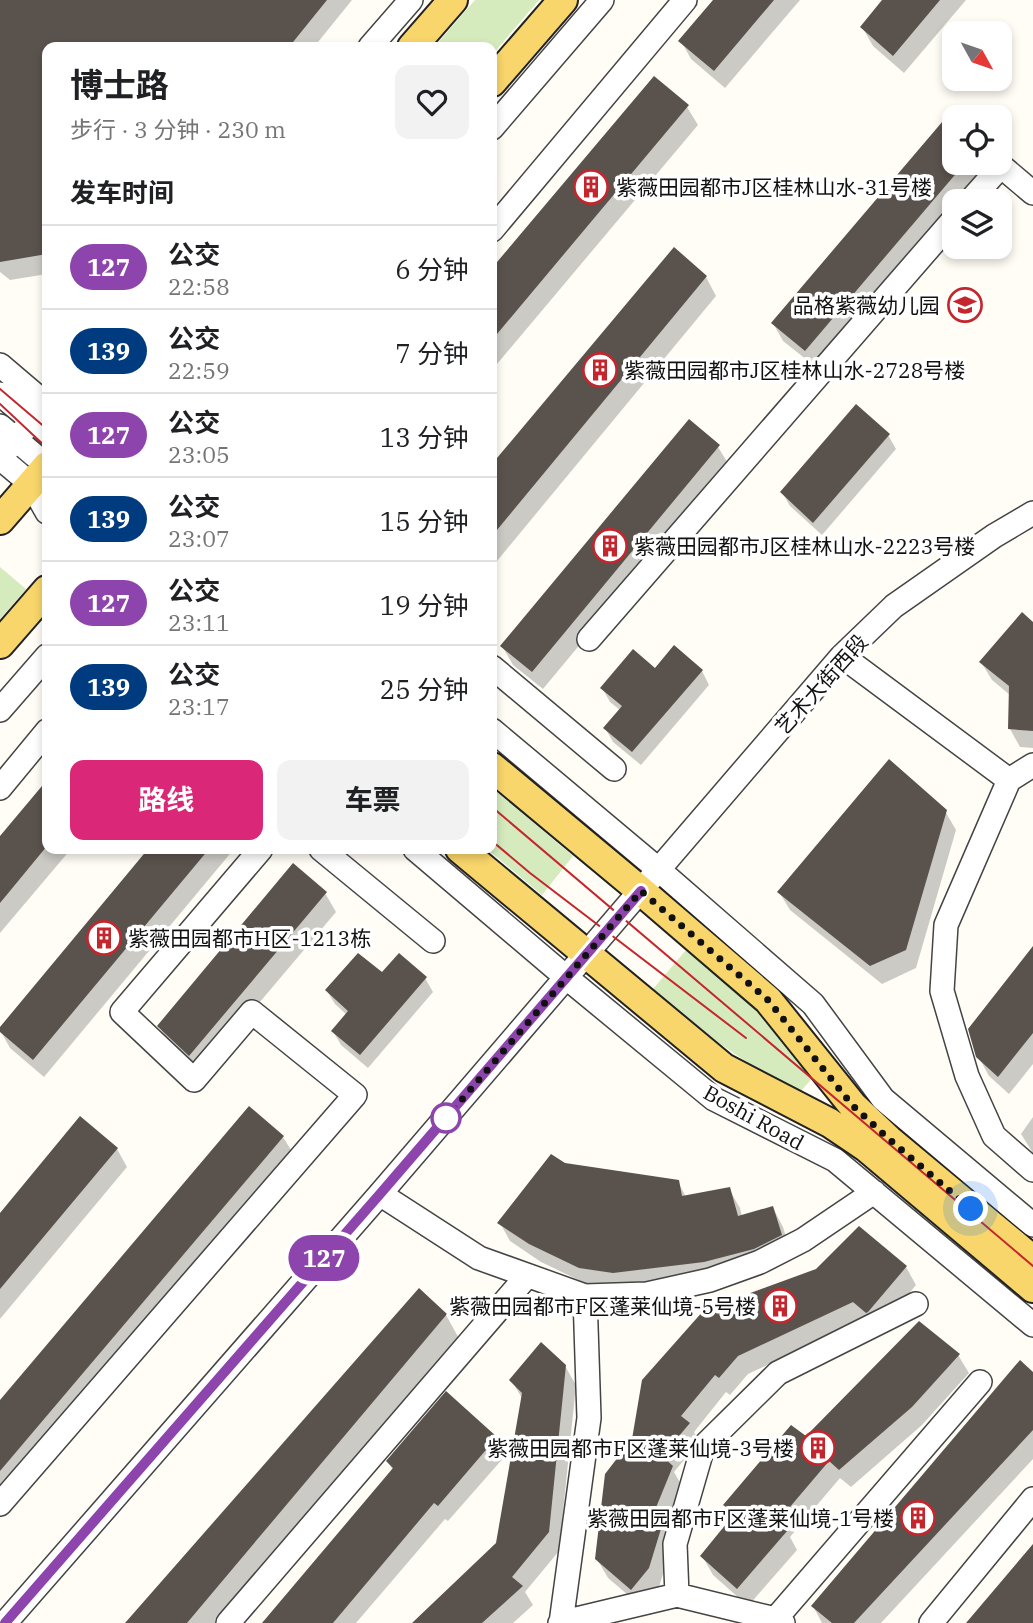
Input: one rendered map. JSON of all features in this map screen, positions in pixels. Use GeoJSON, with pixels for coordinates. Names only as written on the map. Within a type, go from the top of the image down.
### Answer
{"type":"FeatureCollection","features":[{"type":"Feature","properties":{"kind":"main road"},"geometry":{"type":"LineString","coordinates":[[416,42],[453,0]]}},
{"type":"Feature","properties":{"kind":"main road"},"geometry":{"type":"LineString","coordinates":[[497,76],[563,0]]}},
{"type":"Feature","properties":{"kind":"main road"},"geometry":{"type":"LineString","coordinates":[[0,520],[42,472]]}},
{"type":"Feature","properties":{"kind":"main road"},"geometry":{"type":"LineString","coordinates":[[0,644],[42,596]]}},
{"type":"Feature","properties":{"kind":"main road"},"geometry":{"type":"LineString","coordinates":[[497,771],[650,881],[768,1000],[853,1106],[880,1132],[1033,1260]]}},
{"type":"Feature","properties":{"kind":"main road","name":"Boshi Road"},"geometry":{"type":"LineString","coordinates":[[466,854],[724,1068],[830,1123],[867,1148],[1033,1288]]}},
{"type":"Feature","properties":{"kind":"street"},"geometry":{"type":"LineString","coordinates":[[374,42],[411,0]]}},
{"type":"Feature","properties":{"kind":"street"},"geometry":{"type":"LineString","coordinates":[[497,122],[602,0]]}},
{"type":"Feature","properties":{"kind":"street"},"geometry":{"type":"LineString","coordinates":[[497,224],[685,0]]}},
{"type":"Feature","properties":{"kind":"street"},"geometry":{"type":"LineString","coordinates":[[980,189],[1000,166],[1033,192]]}},
{"type":"Feature","properties":{"kind":"street"},"geometry":{"type":"LineString","coordinates":[[589,639],[942,233]]}},
{"type":"Feature","properties":{"kind":"street"},"geometry":{"type":"LineString","coordinates":[[0,365],[42,411]]}},
{"type":"Feature","properties":{"kind":"street"},"geometry":{"type":"LineString","coordinates":[[0,394],[42,412]]}},
{"type":"Feature","properties":{"kind":"street"},"geometry":{"type":"LineString","coordinates":[[42,414],[8,433],[0,458],[42,471]]}},
{"type":"Feature","properties":{"kind":"street"},"geometry":{"type":"LineString","coordinates":[[8,433],[42,470]]}},
{"type":"Feature","properties":{"kind":"street","name":"艺术大街西段"},"geometry":{"type":"LineString","coordinates":[[5,1623],[587,955],[842,656],[894,606],[994,536],[1033,513]]}},
{"type":"Feature","properties":{"kind":"street"},"geometry":{"type":"LineString","coordinates":[[842,656],[1009,779]]}},
{"type":"Feature","properties":{"kind":"street"},"geometry":{"type":"LineString","coordinates":[[0,710],[42,662]]}},
{"type":"Feature","properties":{"kind":"street"},"geometry":{"type":"LineString","coordinates":[[497,671],[614,769]]}},
{"type":"Feature","properties":{"kind":"street"},"geometry":{"type":"LineString","coordinates":[[497,735],[650,881],[813,1004],[883,1099],[1033,1225]]}},
{"type":"Feature","properties":{"kind":"street"},"geometry":{"type":"LineString","coordinates":[[0,788],[42,737]]}},
{"type":"Feature","properties":{"kind":"street"},"geometry":{"type":"LineString","coordinates":[[1033,765],[1009,779],[946,925],[942,991],[967,1076],[994,1136],[1033,1170]]}},
{"type":"Feature","properties":{"kind":"street"},"geometry":{"type":"LineString","coordinates":[[0,1504],[355,1095],[252,1012],[194,1080],[122,1012],[257,854]]}},
{"type":"Feature","properties":{"kind":"street"},"geometry":{"type":"LineString","coordinates":[[327,854],[433,941]]}},
{"type":"Feature","properties":{"kind":"street","name":"Boshi Road"},"geometry":{"type":"LineString","coordinates":[[421,854],[714,1099],[835,1160],[1033,1325]]}},
{"type":"Feature","properties":{"kind":"street"},"geometry":{"type":"LineString","coordinates":[[380,1194],[479,1258],[585,1296],[647,1293],[710,1280],[760,1262],[803,1240],[874,1192]]}},
{"type":"Feature","properties":{"kind":"street"},"geometry":{"type":"LineString","coordinates":[[228,1623],[527,1276]]}},
{"type":"Feature","properties":{"kind":"street"},"geometry":{"type":"LineString","coordinates":[[585,1296],[589,1418],[560,1623],[677,1595],[776,1622],[980,1382]]}},
{"type":"Feature","properties":{"kind":"street"},"geometry":{"type":"LineString","coordinates":[[677,1595],[675,1544],[703,1447],[778,1373],[916,1304]]}},
{"type":"Feature","properties":{"kind":"street"},"geometry":{"type":"LineString","coordinates":[[931,1623],[1033,1499]]}},
{"type":"Feature","properties":{"kind":"green space"},"geometry":{"type":"Polygon","coordinates":[[[475,0],[539,0],[497,49],[497,42],[438,42],[475,0]]]}},
{"type":"Feature","properties":{"kind":"green space"},"geometry":{"type":"Polygon","coordinates":[[[0,567],[26,589],[0,619],[0,567]]]}},
{"type":"Feature","properties":{"kind":"green space"},"geometry":{"type":"Polygon","coordinates":[[[497,792],[573,856],[542,895],[493,854],[497,854],[497,792]]]}},
{"type":"Feature","properties":{"kind":"green space"},"geometry":{"type":"Polygon","coordinates":[[[686,950],[751,1006],[816,1074],[799,1093],[719,1043],[653,989],[686,950]]]}},
{"type":"Feature","properties":{"kind":"building"},"geometry":{"type":"Polygon","coordinates":[[[0,0],[327,0],[293,42],[42,42],[42,255],[0,262],[0,0]]]}},
{"type":"Feature","properties":{"kind":"building"},"geometry":{"type":"Polygon","coordinates":[[[713,0],[774,0],[714,71],[678,41],[713,0]]]}},
{"type":"Feature","properties":{"kind":"building"},"geometry":{"type":"Polygon","coordinates":[[[882,0],[940,0],[893,56],[860,27],[882,0]]]}},
{"type":"Feature","properties":{"kind":"building","name":"紫薇田园都市J区桂林山水-31号楼"},"geometry":{"type":"Polygon","coordinates":[[[654,76],[689,105],[497,334],[497,262],[654,76]]]}},
{"type":"Feature","properties":{"kind":"building"},"geometry":{"type":"Polygon","coordinates":[[[942,122],[942,175],[955,175],[805,351],[771,323],[942,122]]]}},
{"type":"Feature","properties":{"kind":"building","name":"紫薇田园都市J区桂林山水-2728号楼"},"geometry":{"type":"Polygon","coordinates":[[[674,247],[707,276],[497,530],[497,458],[674,247]]]}},
{"type":"Feature","properties":{"kind":"building"},"geometry":{"type":"Polygon","coordinates":[[[856,404],[890,434],[813,523],[780,492],[856,404]]]}},
{"type":"Feature","properties":{"kind":"building","name":"紫薇田园都市J区桂林山水-2223号楼"},"geometry":{"type":"Polygon","coordinates":[[[689,419],[720,445],[532,672],[500,646],[689,419]]]}},
{"type":"Feature","properties":{"kind":"building"},"geometry":{"type":"Polygon","coordinates":[[[1022,612],[1033,622],[1033,731],[1008,729],[1009,686],[979,662],[1022,612]]]}},
{"type":"Feature","properties":{"kind":"building"},"geometry":{"type":"Polygon","coordinates":[[[674,645],[703,670],[632,752],[603,728],[622,706],[600,688],[633,649],[655,668],[674,645]]]}},
{"type":"Feature","properties":{"kind":"building"},"geometry":{"type":"Polygon","coordinates":[[[889,759],[947,810],[906,950],[870,966],[777,892],[889,759]]]}},
{"type":"Feature","properties":{"kind":"building"},"geometry":{"type":"Polygon","coordinates":[[[42,786],[42,852],[0,903],[0,836],[42,786]]]}},
{"type":"Feature","properties":{"kind":"building","name":"紫薇田园都市H区-1213栋"},"geometry":{"type":"Polygon","coordinates":[[[144,854],[205,854],[33,1060],[0,1032],[0,1027],[144,854]]]}},
{"type":"Feature","properties":{"kind":"building"},"geometry":{"type":"Polygon","coordinates":[[[293,863],[327,892],[189,1056],[157,1026],[293,863]]]}},
{"type":"Feature","properties":{"kind":"building"},"geometry":{"type":"Polygon","coordinates":[[[1033,946],[1033,1033],[998,1077],[976,1057],[968,1029],[1033,946]]]}},
{"type":"Feature","properties":{"kind":"building"},"geometry":{"type":"Polygon","coordinates":[[[358,953],[382,972],[399,953],[427,977],[360,1055],[331,1031],[348,1011],[325,990],[358,953]]]}},
{"type":"Feature","properties":{"kind":"building"},"geometry":{"type":"Polygon","coordinates":[[[249,1106],[284,1136],[0,1471],[0,1400],[249,1106]]]}},
{"type":"Feature","properties":{"kind":"building"},"geometry":{"type":"Polygon","coordinates":[[[80,1116],[118,1148],[0,1289],[0,1213],[80,1116]]]}},
{"type":"Feature","properties":{"kind":"building"},"geometry":{"type":"Polygon","coordinates":[[[551,1154],[565,1163],[679,1180],[682,1196],[730,1187],[738,1216],[773,1206],[782,1235],[754,1249],[704,1262],[613,1273],[579,1268],[529,1244],[497,1223],[551,1154]]]}},
{"type":"Feature","properties":{"kind":"building"},"geometry":{"type":"Polygon","coordinates":[[[859,1226],[907,1266],[868,1312],[853,1302],[738,1356],[719,1378],[715,1375],[681,1416],[690,1423],[662,1456],[673,1466],[655,1510],[664,1519],[649,1568],[631,1590],[595,1559],[605,1474],[632,1439],[642,1380],[704,1310],[816,1269],[859,1226]]]}},
{"type":"Feature","properties":{"kind":"building"},"geometry":{"type":"Polygon","coordinates":[[[419,1288],[447,1314],[187,1623],[125,1623],[419,1288]]]}},
{"type":"Feature","properties":{"kind":"building","name":"紫薇田园都市F区蓬莱仙境-3号楼"},"geometry":{"type":"Polygon","coordinates":[[[919,1321],[960,1354],[912,1407],[839,1470],[829,1461],[778,1521],[788,1530],[737,1589],[700,1556],[735,1513],[723,1505],[791,1425],[806,1436],[919,1321]]]}},
{"type":"Feature","properties":{"kind":"building"},"geometry":{"type":"Polygon","coordinates":[[[541,1342],[566,1365],[549,1532],[512,1577],[523,1586],[482,1623],[412,1623],[496,1543],[522,1393],[509,1380],[541,1342]]]}},
{"type":"Feature","properties":{"kind":"building","name":"紫薇田园都市F区蓬莱仙境-1号楼"},"geometry":{"type":"Polygon","coordinates":[[[1020,1360],[1033,1372],[1033,1430],[854,1623],[832,1623],[811,1606],[1020,1360]]]}},
{"type":"Feature","properties":{"kind":"building"},"geometry":{"type":"Polygon","coordinates":[[[446,1391],[497,1437],[438,1506],[434,1503],[333,1623],[262,1623],[393,1468],[386,1461],[446,1391]]]}},
{"type":"Feature","properties":{"kind":"building"},"geometry":{"type":"Polygon","coordinates":[[[1033,1544],[1033,1623],[966,1623],[1033,1544]]]}},
{"type":"Feature","properties":{"kind":"tram line"},"geometry":{"type":"LineString","coordinates":[[0,389],[42,425]]}},
{"type":"Feature","properties":{"kind":"tram line"},"geometry":{"type":"LineString","coordinates":[[0,404],[42,443]]}},
{"type":"Feature","properties":{"kind":"tram line"},"geometry":{"type":"LineString","coordinates":[[497,811],[1033,1266]]}},
{"type":"Feature","properties":{"kind":"tram line"},"geometry":{"type":"LineString","coordinates":[[497,845],[746,1038]]}},
{"type":"Feature","properties":{"kind":"bus line","name":"127"},"geometry":{"type":"LineString","coordinates":[[5,1623],[641,891]]}},
{"type":"Feature","properties":{"kind":"place","name":"紫薇田园都市J区桂林山水-31号楼"},"geometry":{"type":"Point","coordinates":[591,187]}},
{"type":"Feature","properties":{"kind":"place","name":"品格紫薇幼儿园"},"geometry":{"type":"Point","coordinates":[965,305]}},
{"type":"Feature","properties":{"kind":"place","name":"紫薇田园都市J区桂林山水-2728号楼"},"geometry":{"type":"Point","coordinates":[600,370]}},
{"type":"Feature","properties":{"kind":"place","name":"紫薇田园都市J区桂林山水-2223号楼"},"geometry":{"type":"Point","coordinates":[610,546]}},
{"type":"Feature","properties":{"kind":"place","name":"紫薇田园都市H区-1213栋"},"geometry":{"type":"Point","coordinates":[104,938]}},
{"type":"Feature","properties":{"kind":"place","name":"紫薇田园都市F区蓬莱仙境-5号楼"},"geometry":{"type":"Point","coordinates":[780,1306]}},
{"type":"Feature","properties":{"kind":"place","name":"紫薇田园都市F区蓬莱仙境-3号楼"},"geometry":{"type":"Point","coordinates":[818,1448]}},
{"type":"Feature","properties":{"kind":"place","name":"紫薇田园都市F区蓬莱仙境-1号楼"},"geometry":{"type":"Point","coordinates":[918,1518]}},
{"type":"Feature","properties":{"kind":"route"},"geometry":{"type":"LineString","coordinates":[[446,1118],[641,891],[768,1000],[853,1106],[971,1209]]}}]}
